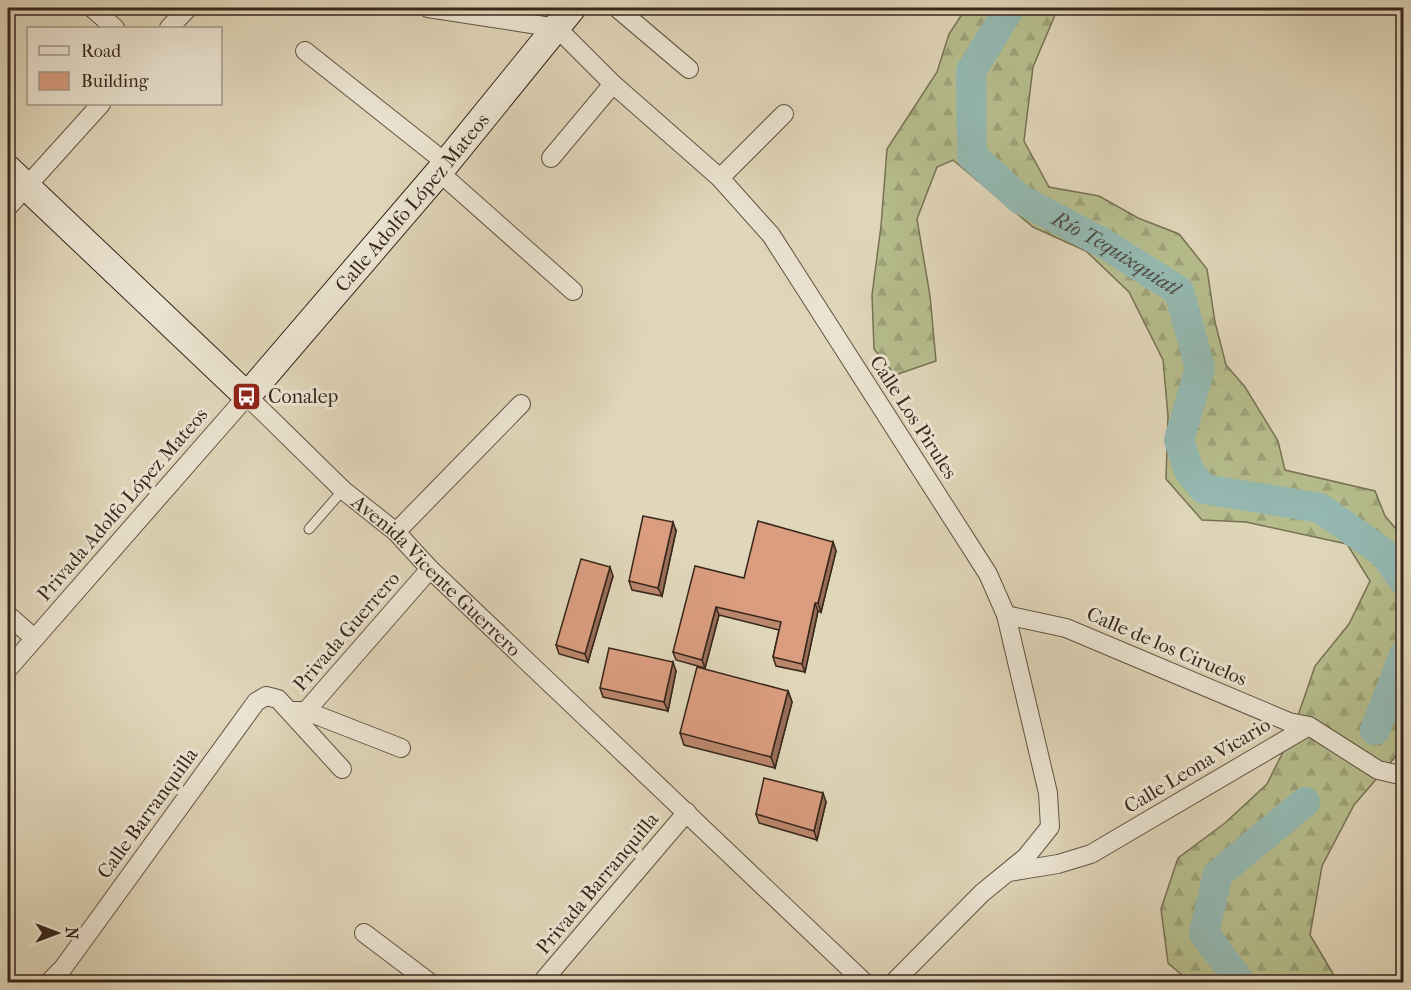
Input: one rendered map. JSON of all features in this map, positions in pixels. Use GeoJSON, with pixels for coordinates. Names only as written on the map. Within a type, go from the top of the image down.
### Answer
{"type":"FeatureCollection","features":[{"type":"Feature","properties":{"kind":"main road","name":"Calle Adolfo López Mateos"},"geometry":{"type":"LineString","coordinates":[[248,396],[442,167],[564,18]]}},
{"type":"Feature","properties":{"kind":"main road","name":"Avenida Vicente Guerrero"},"geometry":{"type":"LineString","coordinates":[[17,178],[248,396]]}},
{"type":"Feature","properties":{"kind":"street"},"geometry":{"type":"LineString","coordinates":[[92,8],[114,27]]}},
{"type":"Feature","properties":{"kind":"street"},"geometry":{"type":"LineString","coordinates":[[170,27],[188,8]]}},
{"type":"Feature","properties":{"kind":"street"},"geometry":{"type":"LineString","coordinates":[[428,8],[564,18]]}},
{"type":"Feature","properties":{"kind":"street"},"geometry":{"type":"LineString","coordinates":[[617,8],[689,69]]}},
{"type":"Feature","properties":{"kind":"street","name":"Calle Los Pirules"},"geometry":{"type":"LineString","coordinates":[[564,18],[613,84],[720,178],[771,235],[988,574],[1006,615],[1048,793],[1050,827],[1026,857],[1004,872],[894,982]]}},
{"type":"Feature","properties":{"kind":"street"},"geometry":{"type":"LineString","coordinates":[[305,51],[442,167],[573,291]]}},
{"type":"Feature","properties":{"kind":"street"},"geometry":{"type":"LineString","coordinates":[[551,158],[613,84]]}},
{"type":"Feature","properties":{"kind":"street"},"geometry":{"type":"LineString","coordinates":[[8,207],[17,178],[100,105]]}},
{"type":"Feature","properties":{"kind":"street"},"geometry":{"type":"LineString","coordinates":[[720,178],[784,114]]}},
{"type":"Feature","properties":{"kind":"street","name":"Avenida Vicente Guerrero"},"geometry":{"type":"LineString","coordinates":[[248,396],[343,490],[396,532],[430,569],[864,982]]}},
{"type":"Feature","properties":{"kind":"street","name":"Privada Adolfo López Mateos"},"geometry":{"type":"LineString","coordinates":[[8,669],[248,396]]}},
{"type":"Feature","properties":{"kind":"street"},"geometry":{"type":"LineString","coordinates":[[396,532],[521,404]]}},
{"type":"Feature","properties":{"kind":"street","name":"Privada Guerrero"},"geometry":{"type":"LineString","coordinates":[[298,711],[430,569]]}},
{"type":"Feature","properties":{"kind":"street"},"geometry":{"type":"LineString","coordinates":[[8,615],[34,638]]}},
{"type":"Feature","properties":{"kind":"street","name":"Calle de los Ciruelos"},"geometry":{"type":"LineString","coordinates":[[1006,615],[1066,628],[1289,722],[1309,726]]}},
{"type":"Feature","properties":{"kind":"street","name":"Calle Barranquilla"},"geometry":{"type":"LineString","coordinates":[[49,982],[63,968],[256,702],[266,696],[278,699],[298,711]]}},
{"type":"Feature","properties":{"kind":"street"},"geometry":{"type":"LineString","coordinates":[[298,711],[400,748]]}},
{"type":"Feature","properties":{"kind":"street"},"geometry":{"type":"LineString","coordinates":[[298,711],[342,769]]}},
{"type":"Feature","properties":{"kind":"street"},"geometry":{"type":"LineString","coordinates":[[1309,726],[1378,770],[1404,776]]}},
{"type":"Feature","properties":{"kind":"street","name":"Calle Leona Vicario"},"geometry":{"type":"LineString","coordinates":[[1004,872],[1058,864],[1091,854],[1309,726]]}},
{"type":"Feature","properties":{"kind":"street","name":"Privada Barranquilla"},"geometry":{"type":"LineString","coordinates":[[542,982],[687,812]]}},
{"type":"Feature","properties":{"kind":"street"},"geometry":{"type":"LineString","coordinates":[[364,933],[429,982]]}},
{"type":"Feature","properties":{"kind":"lane"},"geometry":{"type":"LineString","coordinates":[[309,529],[343,490]]}},
{"type":"Feature","properties":{"kind":"green space"},"geometry":{"type":"Polygon","coordinates":[[[966,8],[1058,8],[1033,67],[1024,141],[1049,187],[1099,196],[1138,218],[1179,234],[1207,269],[1215,322],[1226,365],[1245,387],[1278,441],[1285,470],[1375,491],[1385,516],[1403,537],[1403,748],[1354,805],[1322,866],[1310,935],[1338,982],[1190,982],[1168,963],[1161,909],[1178,858],[1225,823],[1267,784],[1291,736],[1315,666],[1349,624],[1370,581],[1347,544],[1246,522],[1202,520],[1166,479],[1168,416],[1163,360],[1129,292],[1086,251],[1033,227],[953,160],[937,167],[917,219],[930,296],[936,361],[895,375],[874,349],[872,295],[881,226],[887,149],[937,72],[949,34],[966,8]]]}},
{"type":"Feature","properties":{"kind":"building"},"geometry":{"type":"Polygon","coordinates":[[[643,516],[673,522],[658,588],[629,581],[643,516]]]}},
{"type":"Feature","properties":{"kind":"building"},"geometry":{"type":"Polygon","coordinates":[[[758,521],[833,542],[818,603],[815,603],[802,664],[773,657],[781,622],[716,607],[702,660],[673,652],[695,566],[744,578],[758,521]]]}},
{"type":"Feature","properties":{"kind":"building"},"geometry":{"type":"Polygon","coordinates":[[[581,559],[610,567],[585,654],[556,645],[581,559]]]}},
{"type":"Feature","properties":{"kind":"building"},"geometry":{"type":"Polygon","coordinates":[[[609,648],[673,662],[664,702],[600,688],[609,648]]]}},
{"type":"Feature","properties":{"kind":"building"},"geometry":{"type":"Polygon","coordinates":[[[697,667],[788,691],[771,757],[680,733],[697,667]]]}},
{"type":"Feature","properties":{"kind":"building"},"geometry":{"type":"Polygon","coordinates":[[[764,778],[823,793],[814,831],[756,814],[764,778]]]}},
{"type":"Feature","properties":{"kind":"waterway","name":"Río Tequixquiatl"},"geometry":{"type":"LineString","coordinates":[[1010,8],[971,71],[972,156],[1020,199],[1105,244],[1179,291],[1200,368],[1179,440],[1189,471],[1204,489],[1320,508],[1384,553],[1404,581]]}},
{"type":"Feature","properties":{"kind":"waterway","name":"Río Tequixquiatl"},"geometry":{"type":"LineString","coordinates":[[1375,730],[1404,655]]}},
{"type":"Feature","properties":{"kind":"waterway","name":"Río Tequixquiatl"},"geometry":{"type":"LineString","coordinates":[[1240,982],[1204,933],[1218,874],[1305,802]]}},
{"type":"Feature","properties":{"kind":"place","name":"Conalep"},"geometry":{"type":"Point","coordinates":[247,396]}}]}
